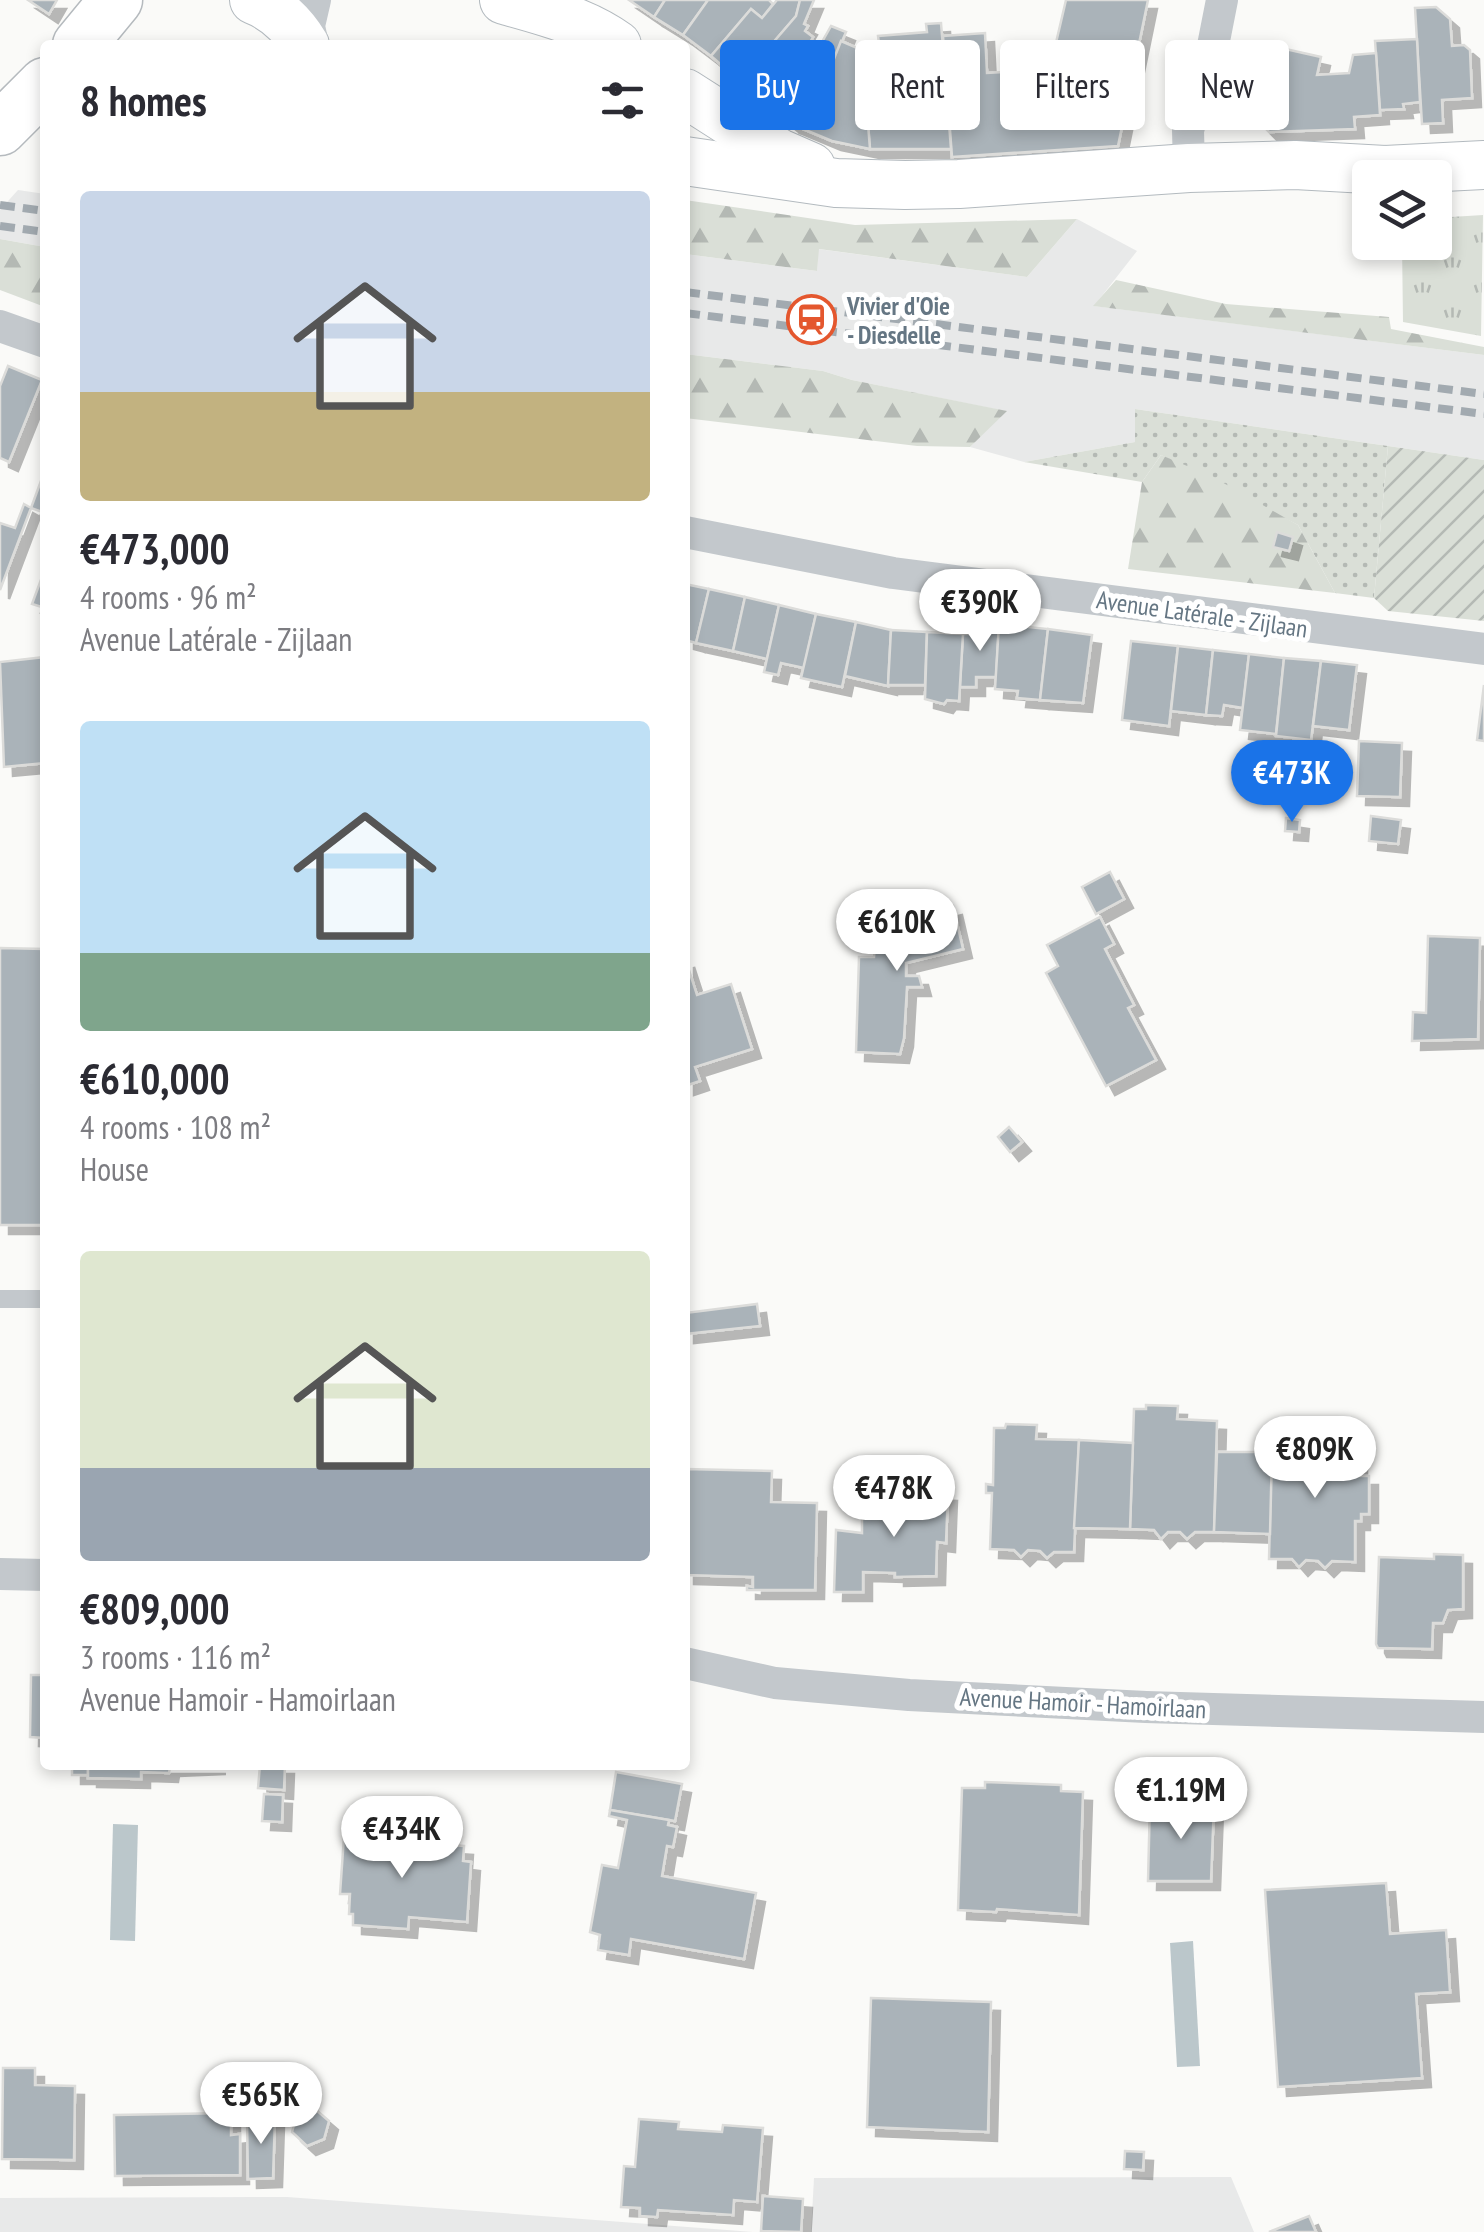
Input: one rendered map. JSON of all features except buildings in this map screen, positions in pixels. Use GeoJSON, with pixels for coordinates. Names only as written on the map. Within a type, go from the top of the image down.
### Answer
{"type":"FeatureCollection","features":[{"type":"Feature","properties":{"kind":"main road"},"geometry":{"type":"LineString","coordinates":[[83,40],[116,0]]}},
{"type":"Feature","properties":{"kind":"main road"},"geometry":{"type":"LineString","coordinates":[[254,0],[294,26],[302,40]]}},
{"type":"Feature","properties":{"kind":"main road"},"geometry":{"type":"LineString","coordinates":[[504,0],[562,16],[611,40]]}},
{"type":"Feature","properties":{"kind":"main road"},"geometry":{"type":"LineString","coordinates":[[0,130],[40,89]]}},
{"type":"Feature","properties":{"kind":"main road"},"geometry":{"type":"LineString","coordinates":[[690,97],[806,166],[878,184]]}},
{"type":"Feature","properties":{"kind":"main road"},"geometry":{"type":"LineString","coordinates":[[690,162],[836,184],[960,184],[1189,168],[1295,165],[1385,170],[1484,165]]}},
{"type":"Feature","properties":{"kind":"street"},"geometry":{"type":"LineString","coordinates":[[312,40],[309,26],[314,0]]}},
{"type":"Feature","properties":{"kind":"street"},"geometry":{"type":"LineString","coordinates":[[1189,168],[1188,130],[1211,56],[1222,0]]}},
{"type":"Feature","properties":{"kind":"street"},"geometry":{"type":"LineString","coordinates":[[0,326],[40,340]]}},
{"type":"Feature","properties":{"kind":"street","name":"Avenue Latérale - Zijlaan"},"geometry":{"type":"LineString","coordinates":[[690,533],[893,573],[1484,649]]}},
{"type":"Feature","properties":{"kind":"street"},"geometry":{"type":"LineString","coordinates":[[0,1574],[40,1574]]}},
{"type":"Feature","properties":{"kind":"street","name":"Avenue Hamoir - Hamoirlaan"},"geometry":{"type":"LineString","coordinates":[[690,1664],[775,1682],[908,1695],[1484,1717]]}},
{"type":"Feature","properties":{"kind":"lane"},"geometry":{"type":"LineString","coordinates":[[0,1299],[40,1299]]}},
{"type":"Feature","properties":{"kind":"shaded area"},"geometry":{"type":"Polygon","coordinates":[[[18,190],[40,193],[40,246],[0,239],[0,210],[18,190]]]}},
{"type":"Feature","properties":{"kind":"shaded area"},"geometry":{"type":"Polygon","coordinates":[[[1077,219],[1137,251],[1094,306],[1484,355],[1484,460],[1135,409],[1135,442],[1024,462],[970,447],[1005,411],[823,371],[690,355],[690,255],[817,271],[818,249],[1027,277],[1077,219]]]}},
{"type":"Feature","properties":{"kind":"shaded area"},"geometry":{"type":"Polygon","coordinates":[[[113,1824],[138,1825],[135,1941],[110,1940],[113,1824]]]}},
{"type":"Feature","properties":{"kind":"shaded area"},"geometry":{"type":"Polygon","coordinates":[[[1193,1941],[1200,2066],[1177,2067],[1170,1943],[1193,1941]]]}},
{"type":"Feature","properties":{"kind":"shaded area"},"geometry":{"type":"Polygon","coordinates":[[[1231,2177],[1254,2232],[811,2232],[814,2178],[1231,2177]]]}},
{"type":"Feature","properties":{"kind":"shaded area"},"geometry":{"type":"Polygon","coordinates":[[[287,2197],[753,2232],[0,2232],[0,2198],[287,2197]]]}},
{"type":"Feature","properties":{"kind":"green space"},"geometry":{"type":"Polygon","coordinates":[[[690,201],[855,225],[1077,219],[1027,277],[819,249],[817,271],[690,255],[690,201]]]}},
{"type":"Feature","properties":{"kind":"green space"},"geometry":{"type":"Polygon","coordinates":[[[1483,215],[1481,336],[1403,322],[1402,260],[1452,260],[1452,217],[1483,215]]]}},
{"type":"Feature","properties":{"kind":"green space"},"geometry":{"type":"Polygon","coordinates":[[[0,239],[40,246],[40,305],[0,290],[0,239]]]}},
{"type":"Feature","properties":{"kind":"green space"},"geometry":{"type":"Polygon","coordinates":[[[1116,280],[1226,304],[1389,317],[1391,329],[1484,347],[1484,355],[1093,306],[1116,280]]]}},
{"type":"Feature","properties":{"kind":"green space"},"geometry":{"type":"Polygon","coordinates":[[[690,355],[823,371],[1007,411],[970,447],[917,446],[690,419],[690,355]]]}},
{"type":"Feature","properties":{"kind":"green space"},"geometry":{"type":"Polygon","coordinates":[[[1135,409],[1388,446],[1374,598],[1335,593],[1298,525],[1161,455],[1142,482],[1024,462],[1135,442],[1135,409]]]}},
{"type":"Feature","properties":{"kind":"green space"},"geometry":{"type":"Polygon","coordinates":[[[1388,446],[1484,460],[1484,621],[1388,611],[1374,598],[1388,446]]]}},
{"type":"Feature","properties":{"kind":"green space"},"geometry":{"type":"Polygon","coordinates":[[[1161,455],[1211,476],[1298,525],[1335,593],[1128,569],[1142,482],[1161,455]]]}},
{"type":"Feature","properties":{"kind":"railway"},"geometry":{"type":"LineString","coordinates":[[0,205],[40,210]]}},
{"type":"Feature","properties":{"kind":"railway"},"geometry":{"type":"LineString","coordinates":[[0,226],[40,231]]}},
{"type":"Feature","properties":{"kind":"railway"},"geometry":{"type":"LineString","coordinates":[[690,293],[1484,394]]}},
{"type":"Feature","properties":{"kind":"railway"},"geometry":{"type":"LineString","coordinates":[[690,314],[1484,414]]}},
{"type":"Feature","properties":{"kind":"place","name":"Vivier d'Oie - Diesdelle"},"geometry":{"type":"Point","coordinates":[812,320]}}]}
